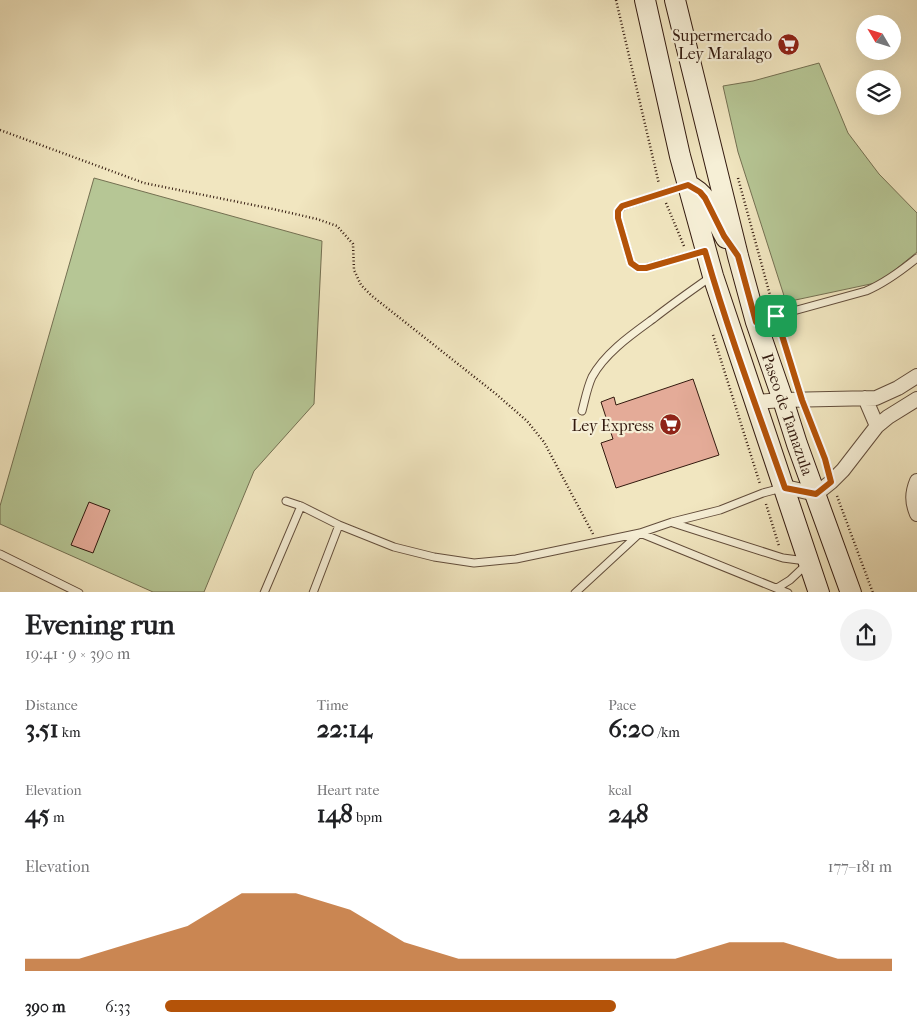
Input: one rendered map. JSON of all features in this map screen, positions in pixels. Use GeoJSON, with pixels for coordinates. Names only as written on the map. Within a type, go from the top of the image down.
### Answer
{"type":"FeatureCollection","features":[{"type":"Feature","properties":{"kind":"main road","name":"Paseo de Tamazula"},"geometry":{"type":"LineString","coordinates":[[645,0],[705,251],[819,592]]}},
{"type":"Feature","properties":{"kind":"main road","name":"Paseo de Tamazula"},"geometry":{"type":"LineString","coordinates":[[675,0],[756,322],[793,400],[797,444],[851,592]]}},
{"type":"Feature","properties":{"kind":"main road"},"geometry":{"type":"LineString","coordinates":[[688,185],[700,192],[705,198],[724,236],[738,256]]}},
{"type":"Feature","properties":{"kind":"street"},"geometry":{"type":"LineString","coordinates":[[755,402],[876,398],[917,377]]}},
{"type":"Feature","properties":{"kind":"street"},"geometry":{"type":"LineString","coordinates":[[865,398],[877,426]]}},
{"type":"Feature","properties":{"kind":"street"},"geometry":{"type":"LineString","coordinates":[[785,488],[816,494],[843,470],[877,426],[917,399]]}},
{"type":"Feature","properties":{"kind":"street"},"geometry":{"type":"LineString","coordinates":[[917,481],[913,490],[912,500],[917,514]]}},
{"type":"Feature","properties":{"kind":"lane"},"geometry":{"type":"LineString","coordinates":[[688,185],[622,206],[618,211],[618,218],[631,263],[638,268],[646,268],[705,251]]}},
{"type":"Feature","properties":{"kind":"lane"},"geometry":{"type":"LineString","coordinates":[[756,322],[866,291],[880,285],[917,258]]}},
{"type":"Feature","properties":{"kind":"lane"},"geometry":{"type":"LineString","coordinates":[[582,411],[593,377],[611,353],[635,332],[713,276]]}},
{"type":"Feature","properties":{"kind":"lane"},"geometry":{"type":"LineString","coordinates":[[286,501],[394,547],[434,557],[474,563],[516,559],[640,533],[672,522],[720,510],[763,493],[785,488]]}},
{"type":"Feature","properties":{"kind":"lane"},"geometry":{"type":"LineString","coordinates":[[264,592],[301,506]]}},
{"type":"Feature","properties":{"kind":"lane"},"geometry":{"type":"LineString","coordinates":[[672,522],[783,558],[809,562]]}},
{"type":"Feature","properties":{"kind":"lane"},"geometry":{"type":"LineString","coordinates":[[313,592],[339,525]]}},
{"type":"Feature","properties":{"kind":"lane"},"geometry":{"type":"LineString","coordinates":[[640,533],[788,592]]}},
{"type":"Feature","properties":{"kind":"lane"},"geometry":{"type":"LineString","coordinates":[[575,592],[640,533]]}},
{"type":"Feature","properties":{"kind":"lane"},"geometry":{"type":"LineString","coordinates":[[0,554],[79,592]]}},
{"type":"Feature","properties":{"kind":"lane"},"geometry":{"type":"LineString","coordinates":[[777,588],[790,580],[809,562]]}},
{"type":"Feature","properties":{"kind":"path"},"geometry":{"type":"LineString","coordinates":[[0,130],[144,183],[273,208],[337,226],[353,244],[354,270],[361,285],[372,296],[496,394],[527,422],[544,442],[597,542]]}},
{"type":"Feature","properties":{"kind":"path"},"geometry":{"type":"LineString","coordinates":[[737,174],[776,316],[793,400],[825,459],[831,482],[873,592]]}},
{"type":"Feature","properties":{"kind":"green space"},"geometry":{"type":"Polygon","coordinates":[[[819,63],[848,133],[879,174],[917,213],[917,252],[880,282],[786,302],[738,152],[723,86],[753,81],[819,63]]]}},
{"type":"Feature","properties":{"kind":"green space"},"geometry":{"type":"Polygon","coordinates":[[[94,178],[322,241],[314,404],[254,471],[204,592],[153,592],[0,524],[0,506],[94,178]]]}},
{"type":"Feature","properties":{"kind":"building"},"geometry":{"type":"Polygon","coordinates":[[[693,379],[719,455],[616,488],[601,443],[613,439],[601,402],[614,397],[616,405],[693,379]]]}},
{"type":"Feature","properties":{"kind":"building"},"geometry":{"type":"Polygon","coordinates":[[[89,502],[110,510],[93,553],[71,545],[89,502]]]}},
{"type":"Feature","properties":{"kind":"place","name":"Supermercado Ley Maralago"},"geometry":{"type":"Point","coordinates":[788,44]}},
{"type":"Feature","properties":{"kind":"place","name":"Ley Express"},"geometry":{"type":"Point","coordinates":[670,425]}},
{"type":"Feature","properties":{"kind":"route"},"geometry":{"type":"LineString","coordinates":[[688,185],[694,188],[705,198],[724,236],[738,256],[756,322],[776,316],[802,400],[825,459],[831,482],[816,494],[785,488],[705,251],[646,268],[638,268],[631,263],[618,218],[618,211],[622,206],[688,185]]}}]}
